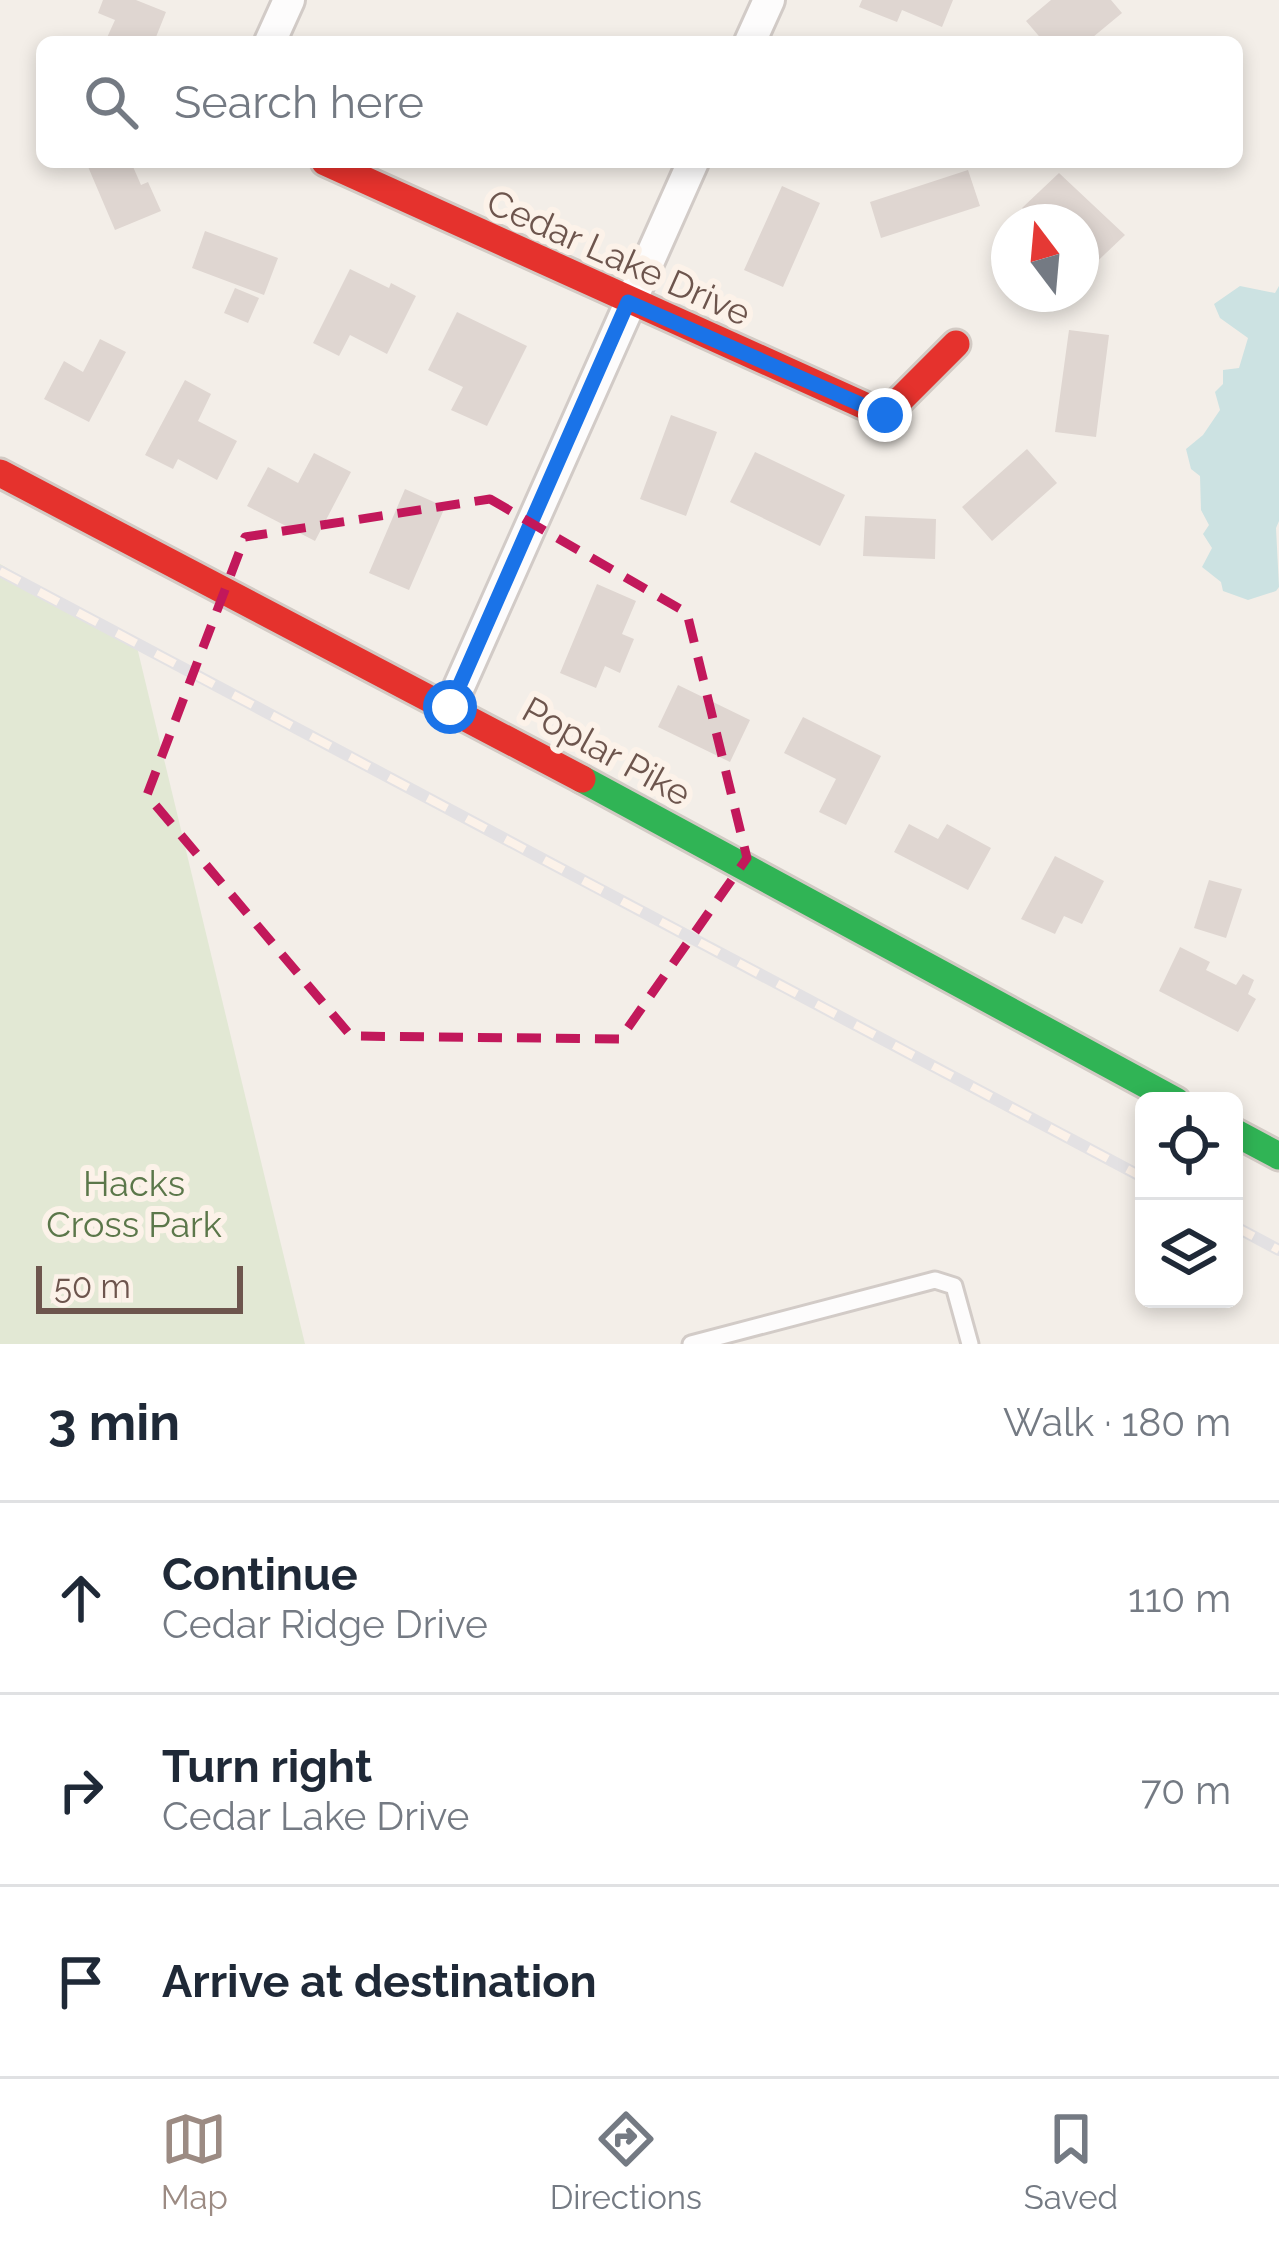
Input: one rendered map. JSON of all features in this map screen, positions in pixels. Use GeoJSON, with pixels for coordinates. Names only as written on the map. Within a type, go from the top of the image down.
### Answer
{"type":"FeatureCollection","features":[{"type":"Feature","properties":{"kind":"main road","name":"Cedar Lake Drive"},"geometry":{"type":"LineString","coordinates":[[338,168],[885,415],[956,344]]}},
{"type":"Feature","properties":{"kind":"main road","name":"Poplar Pike"},"geometry":{"type":"LineString","coordinates":[[0,473],[450,707],[1159,1092]]}},
{"type":"Feature","properties":{"kind":"main road"},"geometry":{"type":"LineString","coordinates":[[1243,1137],[1279,1156]]}},
{"type":"Feature","properties":{"kind":"street"},"geometry":{"type":"LineString","coordinates":[[272,36],[289,0]]}},
{"type":"Feature","properties":{"kind":"street"},"geometry":{"type":"LineString","coordinates":[[752,36],[769,0]]}},
{"type":"Feature","properties":{"kind":"street"},"geometry":{"type":"LineString","coordinates":[[450,707],[690,168]]}},
{"type":"Feature","properties":{"kind":"lane"},"geometry":{"type":"LineString","coordinates":[[692,1344],[935,1280],[954,1286],[970,1344]]}},
{"type":"Feature","properties":{"kind":"highlighted area"},"geometry":{"type":"Polygon","coordinates":[[[490,499],[687,613],[747,858],[620,1039],[351,1036],[147,795],[245,537],[490,499]]]}},
{"type":"Feature","properties":{"kind":"green space","name":"Hacks Cross Park"},"geometry":{"type":"Polygon","coordinates":[[[0,564],[136,643],[305,1344],[0,1344],[0,564]]]}},
{"type":"Feature","properties":{"kind":"shaded area"},"geometry":{"type":"Polygon","coordinates":[[[1240,286],[1275,293],[1279,286],[1279,587],[1248,600],[1223,591],[1221,582],[1202,567],[1212,548],[1203,534],[1209,525],[1201,510],[1200,476],[1191,469],[1186,449],[1203,435],[1220,410],[1215,392],[1223,384],[1223,370],[1239,368],[1248,338],[1220,318],[1214,304],[1240,286]]]}},
{"type":"Feature","properties":{"kind":"building"},"geometry":{"type":"Polygon","coordinates":[[[103,0],[136,0],[166,12],[156,36],[108,36],[115,20],[98,13],[103,0]]]}},
{"type":"Feature","properties":{"kind":"building"},"geometry":{"type":"Polygon","coordinates":[[[862,0],[953,0],[942,27],[902,10],[897,22],[859,7],[862,0]]]}},
{"type":"Feature","properties":{"kind":"building"},"geometry":{"type":"Polygon","coordinates":[[[1051,0],[1111,0],[1122,13],[1094,36],[1039,36],[1026,21],[1051,0]]]}},
{"type":"Feature","properties":{"kind":"building"},"geometry":{"type":"Polygon","coordinates":[[[89,168],[134,168],[141,185],[148,182],[161,211],[115,230],[89,168]]]}},
{"type":"Feature","properties":{"kind":"building"},"geometry":{"type":"Polygon","coordinates":[[[968,170],[980,206],[881,238],[870,202],[968,170]]]}},
{"type":"Feature","properties":{"kind":"building"},"geometry":{"type":"Polygon","coordinates":[[[1059,173],[1092,204],[1026,204],[1059,173]]]}},
{"type":"Feature","properties":{"kind":"building"},"geometry":{"type":"Polygon","coordinates":[[[782,186],[820,203],[783,287],[744,270],[782,186]]]}},
{"type":"Feature","properties":{"kind":"building"},"geometry":{"type":"Polygon","coordinates":[[[1099,211],[1125,235],[1099,260],[1099,211]]]}},
{"type":"Feature","properties":{"kind":"building"},"geometry":{"type":"Polygon","coordinates":[[[205,231],[278,258],[264,295],[192,268],[205,231]]]}},
{"type":"Feature","properties":{"kind":"building"},"geometry":{"type":"Polygon","coordinates":[[[350,269],[416,296],[387,354],[350,335],[339,356],[313,343],[350,269]]]}},
{"type":"Feature","properties":{"kind":"building"},"geometry":{"type":"Polygon","coordinates":[[[235,288],[259,298],[248,323],[224,313],[235,288]]]}},
{"type":"Feature","properties":{"kind":"building"},"geometry":{"type":"Polygon","coordinates":[[[457,312],[527,346],[487,426],[451,410],[463,387],[428,370],[457,312]]]}},
{"type":"Feature","properties":{"kind":"building"},"geometry":{"type":"Polygon","coordinates":[[[1069,330],[1109,335],[1096,437],[1055,432],[1069,330]]]}},
{"type":"Feature","properties":{"kind":"building"},"geometry":{"type":"Polygon","coordinates":[[[100,339],[126,352],[89,422],[44,399],[64,361],[83,372],[100,339]]]}},
{"type":"Feature","properties":{"kind":"building"},"geometry":{"type":"Polygon","coordinates":[[[185,380],[211,394],[198,421],[237,441],[217,480],[178,459],[173,469],[145,455],[185,380]]]}},
{"type":"Feature","properties":{"kind":"building"},"geometry":{"type":"Polygon","coordinates":[[[671,415],[717,432],[686,516],[640,499],[671,415]]]}},
{"type":"Feature","properties":{"kind":"building"},"geometry":{"type":"Polygon","coordinates":[[[1027,449],[1057,483],[992,541],[962,507],[1027,449]]]}},
{"type":"Feature","properties":{"kind":"building"},"geometry":{"type":"Polygon","coordinates":[[[755,452],[845,495],[820,546],[730,502],[755,452]]]}},
{"type":"Feature","properties":{"kind":"building"},"geometry":{"type":"Polygon","coordinates":[[[314,453],[351,472],[315,541],[247,506],[268,467],[298,483],[314,453]]]}},
{"type":"Feature","properties":{"kind":"building"},"geometry":{"type":"Polygon","coordinates":[[[405,489],[445,507],[409,590],[369,573],[405,489]]]}},
{"type":"Feature","properties":{"kind":"building"},"geometry":{"type":"Polygon","coordinates":[[[865,516],[936,519],[935,559],[863,556],[865,516]]]}},
{"type":"Feature","properties":{"kind":"building"},"geometry":{"type":"Polygon","coordinates":[[[597,584],[636,601],[622,634],[634,639],[620,673],[605,666],[596,688],[560,673],[597,584]]]}},
{"type":"Feature","properties":{"kind":"building"},"geometry":{"type":"Polygon","coordinates":[[[678,685],[750,720],[730,762],[658,727],[678,685]]]}},
{"type":"Feature","properties":{"kind":"building"},"geometry":{"type":"Polygon","coordinates":[[[803,717],[881,756],[846,825],[819,812],[836,779],[784,753],[803,717]]]}},
{"type":"Feature","properties":{"kind":"building"},"geometry":{"type":"Polygon","coordinates":[[[909,824],[938,839],[947,824],[991,848],[968,890],[894,852],[909,824]]]}},
{"type":"Feature","properties":{"kind":"building"},"geometry":{"type":"Polygon","coordinates":[[[1055,856],[1104,881],[1082,924],[1064,916],[1055,934],[1021,919],[1055,856]]]}},
{"type":"Feature","properties":{"kind":"building"},"geometry":{"type":"Polygon","coordinates":[[[1209,880],[1242,889],[1226,938],[1194,928],[1209,880]]]}},
{"type":"Feature","properties":{"kind":"building"},"geometry":{"type":"Polygon","coordinates":[[[1180,947],[1210,962],[1206,970],[1236,985],[1243,974],[1254,980],[1248,994],[1256,999],[1238,1032],[1159,991],[1180,947]]]}},
{"type":"Feature","properties":{"kind":"railway"},"geometry":{"type":"LineString","coordinates":[[0,571],[1135,1173]]}},
{"type":"Feature","properties":{"kind":"railway"},"geometry":{"type":"LineString","coordinates":[[1243,1231],[1279,1250]]}},
{"type":"Feature","properties":{"kind":"traffic: fast"},"geometry":{"type":"LineString","coordinates":[[582,779],[1159,1092]]}},
{"type":"Feature","properties":{"kind":"traffic: fast"},"geometry":{"type":"LineString","coordinates":[[1243,1137],[1279,1156]]}},
{"type":"Feature","properties":{"kind":"traffic: jam"},"geometry":{"type":"LineString","coordinates":[[338,168],[885,415],[956,344]]}},
{"type":"Feature","properties":{"kind":"traffic: jam"},"geometry":{"type":"LineString","coordinates":[[0,473],[582,779]]}},
{"type":"Feature","properties":{"kind":"route"},"geometry":{"type":"LineString","coordinates":[[450,707],[628,302],[885,415]]}}]}
